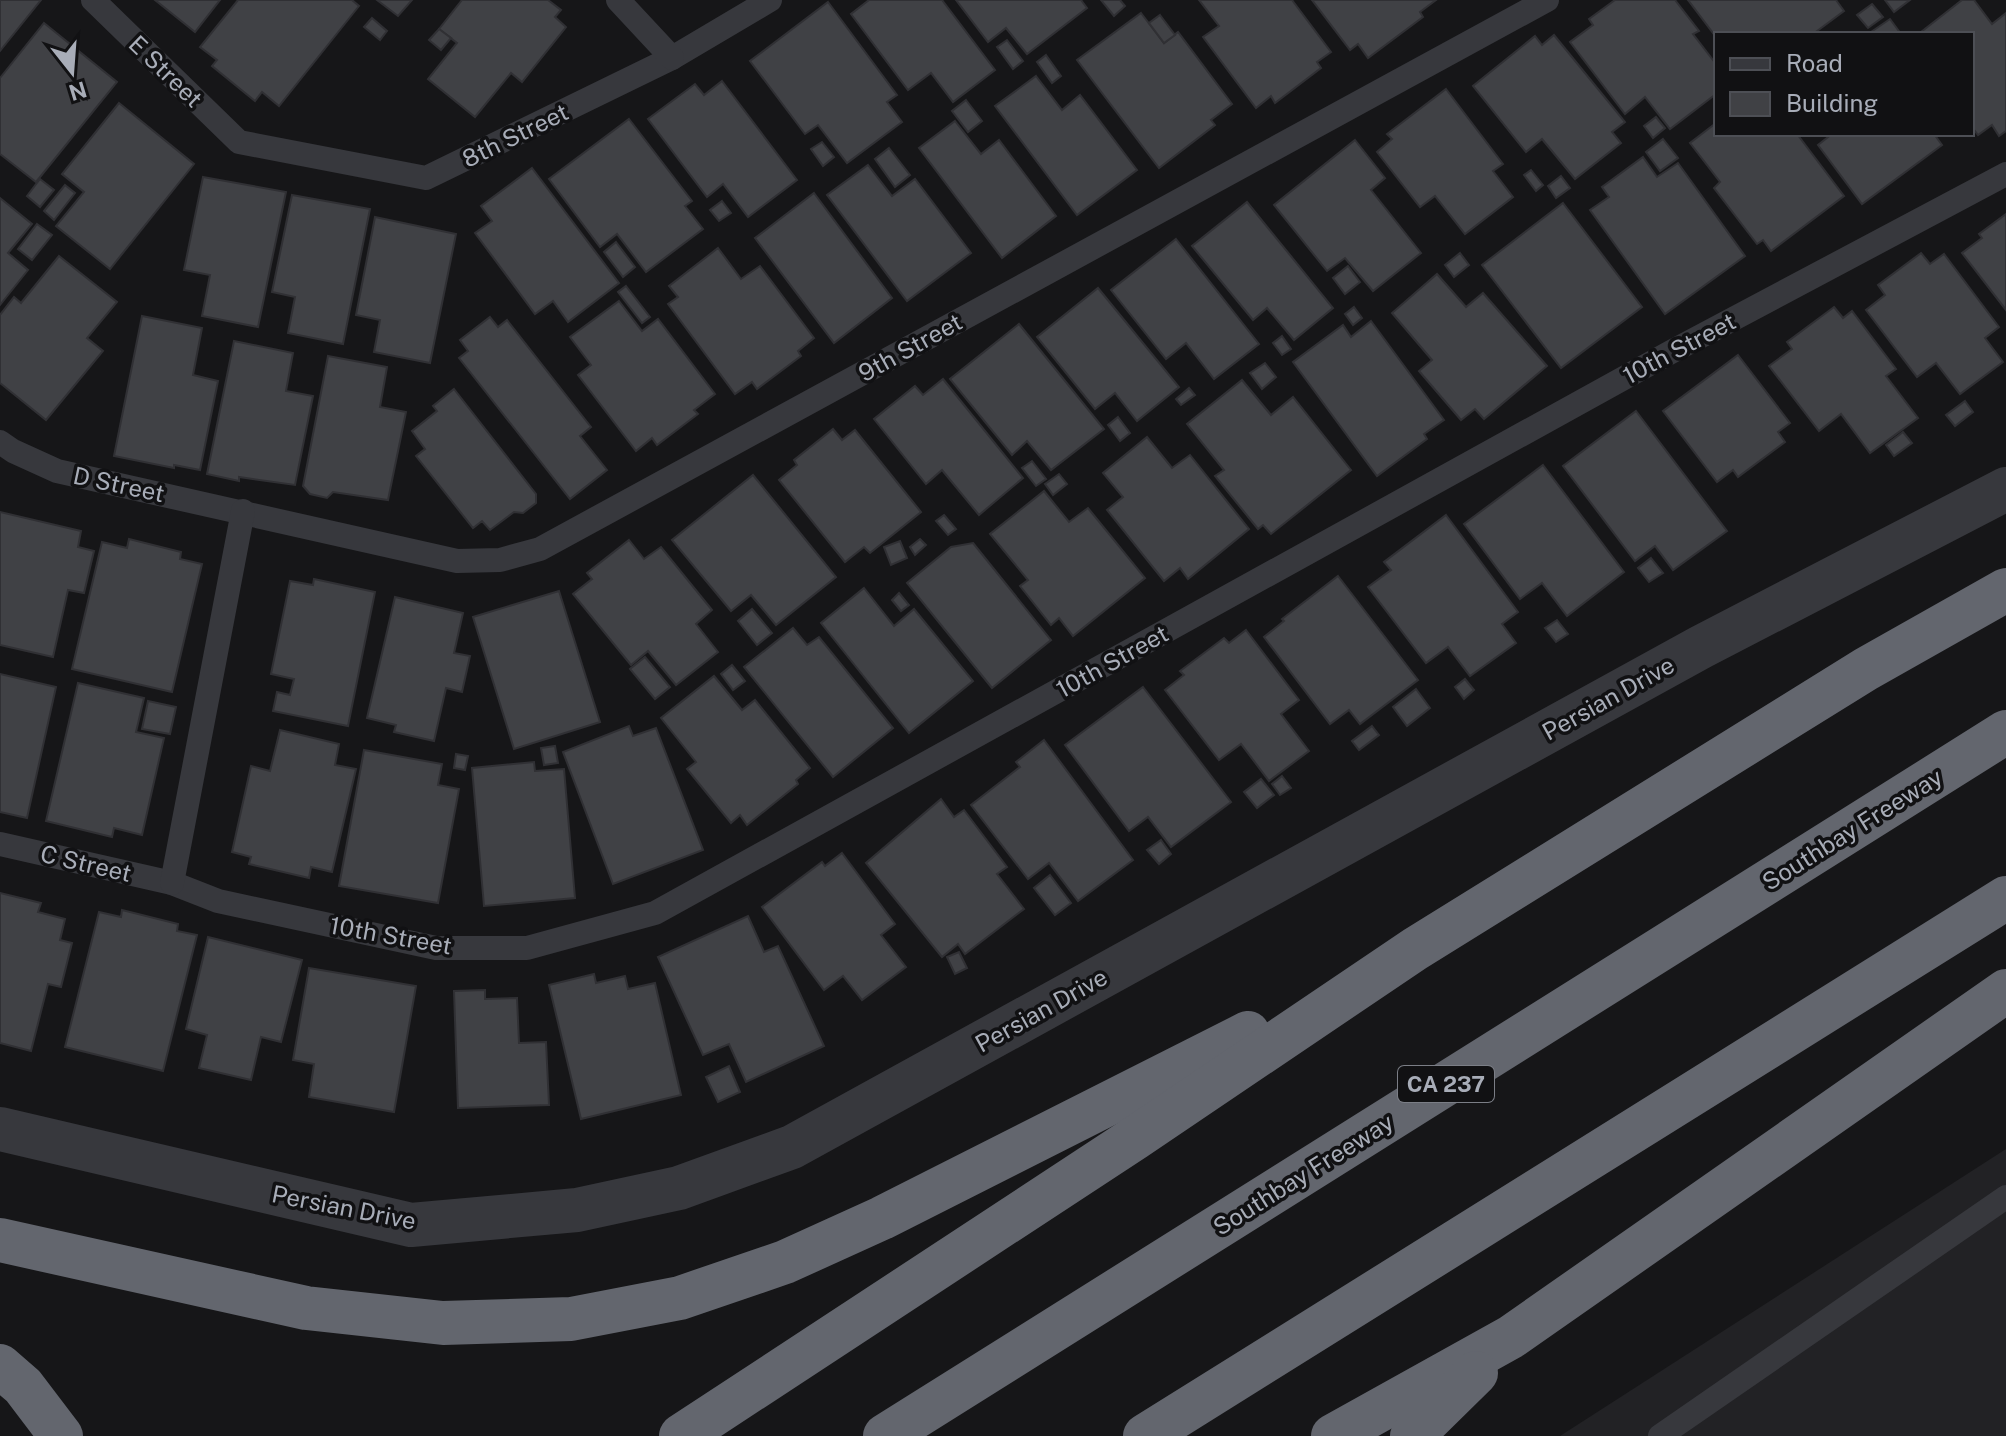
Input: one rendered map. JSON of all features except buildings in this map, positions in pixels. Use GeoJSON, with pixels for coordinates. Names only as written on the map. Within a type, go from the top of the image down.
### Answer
{"type":"FeatureCollection","features":[{"type":"Feature","properties":{"kind":"highway"},"geometry":{"type":"LineString","coordinates":[[681,1436],[1135,1138],[1415,949],[1866,669],[2006,590]]}},
{"type":"Feature","properties":{"kind":"highway","name":"Southbay Freeway"},"geometry":{"type":"LineString","coordinates":[[885,1436],[2006,732]]}},
{"type":"Feature","properties":{"kind":"highway"},"geometry":{"type":"LineString","coordinates":[[1145,1436],[2006,898]]}},
{"type":"Feature","properties":{"kind":"highway"},"geometry":{"type":"LineString","coordinates":[[0,1240],[306,1308],[443,1323],[571,1319],[680,1298],[785,1262],[882,1218],[1415,949]]}},
{"type":"Feature","properties":{"kind":"highway"},"geometry":{"type":"LineString","coordinates":[[1333,1436],[1511,1337],[2006,991]]}},
{"type":"Feature","properties":{"kind":"highway"},"geometry":{"type":"LineString","coordinates":[[1412,1436],[1511,1337]]}},
{"type":"Feature","properties":{"kind":"highway"},"geometry":{"type":"LineString","coordinates":[[0,1366],[23,1386],[61,1436]]}},
{"type":"Feature","properties":{"kind":"street","name":"Persian Drive"},"geometry":{"type":"LineString","coordinates":[[0,1129],[411,1225],[577,1210],[679,1188],[792,1147],[1701,647],[2006,489]]}},
{"type":"Feature","properties":{"kind":"lane","name":"E Street"},"geometry":{"type":"LineString","coordinates":[[93,0],[239,142]]}},
{"type":"Feature","properties":{"kind":"lane"},"geometry":{"type":"LineString","coordinates":[[618,0],[672,58]]}},
{"type":"Feature","properties":{"kind":"lane","name":"8th Street"},"geometry":{"type":"LineString","coordinates":[[239,142],[426,178],[672,58],[770,0]]}},
{"type":"Feature","properties":{"kind":"lane","name":"9th Street"},"geometry":{"type":"LineString","coordinates":[[243,511],[457,561],[500,560],[540,549],[1547,0]]}},
{"type":"Feature","properties":{"kind":"lane","name":"10th Street"},"geometry":{"type":"LineString","coordinates":[[172,883],[218,901],[436,948],[527,948],[655,913],[1657,360],[2006,174]]}},
{"type":"Feature","properties":{"kind":"lane","name":"D Street"},"geometry":{"type":"LineString","coordinates":[[0,442],[57,471],[243,511]]}},
{"type":"Feature","properties":{"kind":"lane"},"geometry":{"type":"LineString","coordinates":[[172,883],[243,511]]}},
{"type":"Feature","properties":{"kind":"lane","name":"C Street"},"geometry":{"type":"LineString","coordinates":[[0,844],[172,883]]}},
{"type":"Feature","properties":{"kind":"lane"},"geometry":{"type":"LineString","coordinates":[[1660,1436],[1695,1424],[2006,1197]]}},
{"type":"Feature","properties":{"kind":"shaded area"},"geometry":{"type":"Polygon","coordinates":[[[2006,1149],[2006,1436],[1560,1436],[2006,1149]]]}}]}
